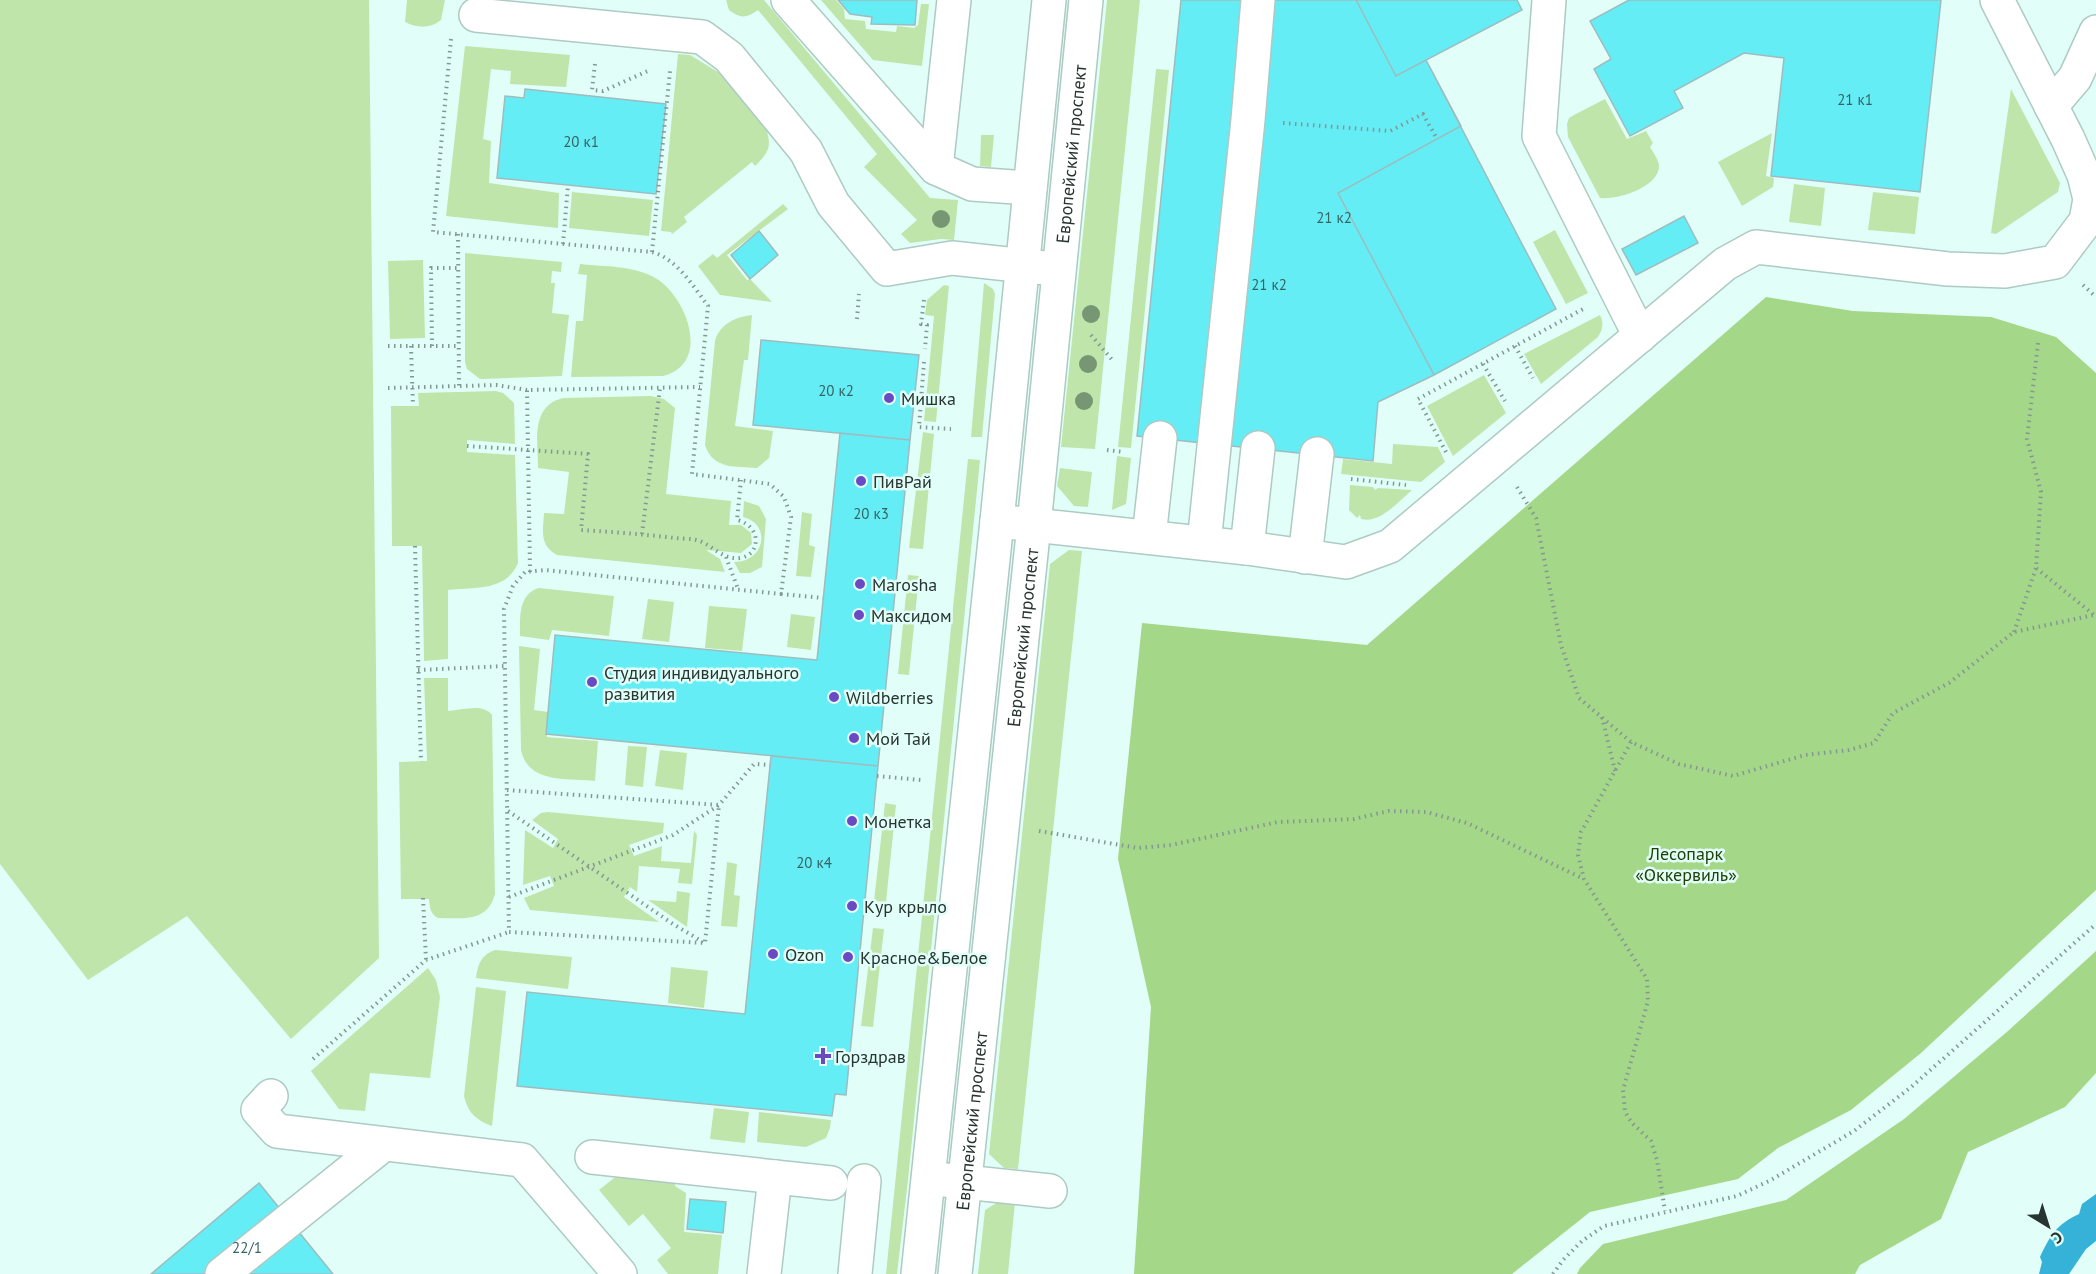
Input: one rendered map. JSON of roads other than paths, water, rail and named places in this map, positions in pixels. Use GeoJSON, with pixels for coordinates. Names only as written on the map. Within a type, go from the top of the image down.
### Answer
{"type":"FeatureCollection","features":[{"type":"Feature","properties":{"kind":"street"},"geometry":{"type":"LineString","coordinates":[[788,0],[936,168],[972,184],[1030,188]]}},
{"type":"Feature","properties":{"kind":"street"},"geometry":{"type":"LineString","coordinates":[[936,168],[954,0]]}},
{"type":"Feature","properties":{"kind":"street","name":"Европейский проспект"},"geometry":{"type":"LineString","coordinates":[[918,1274],[1049,0]]}},
{"type":"Feature","properties":{"kind":"street","name":"Европейский проспект"},"geometry":{"type":"LineString","coordinates":[[956,1274],[1086,0]]}},
{"type":"Feature","properties":{"kind":"street"},"geometry":{"type":"LineString","coordinates":[[1204,543],[1248,120],[1258,0]]}},
{"type":"Feature","properties":{"kind":"street"},"geometry":{"type":"LineString","coordinates":[[1549,0],[1539,136],[1640,336]]}},
{"type":"Feature","properties":{"kind":"street"},"geometry":{"type":"LineString","coordinates":[[997,521],[1247,548],[1346,562],[1390,546],[1725,264],[1756,247],[1948,269],[2005,271],[2055,262],[2086,221],[2093,197],[2051,106],[1997,0]]}},
{"type":"Feature","properties":{"kind":"street"},"geometry":{"type":"LineString","coordinates":[[464,22],[673,46],[702,37],[729,57],[806,151],[833,204],[887,269],[952,258],[1060,269]]}},
{"type":"Feature","properties":{"kind":"street"},"geometry":{"type":"LineString","coordinates":[[2051,106],[2075,78],[2096,32]]}},
{"type":"Feature","properties":{"kind":"street"},"geometry":{"type":"LineString","coordinates":[[1149,537],[1160,438]]}},
{"type":"Feature","properties":{"kind":"street"},"geometry":{"type":"LineString","coordinates":[[1247,548],[1258,448]]}},
{"type":"Feature","properties":{"kind":"street"},"geometry":{"type":"LineString","coordinates":[[1305,557],[1317,454]]}},
{"type":"Feature","properties":{"kind":"street"},"geometry":{"type":"LineString","coordinates":[[271,1096],[258,1110],[277,1131],[522,1160],[620,1274]]}},
{"type":"Feature","properties":{"kind":"street"},"geometry":{"type":"LineString","coordinates":[[222,1274],[384,1144]]}},
{"type":"Feature","properties":{"kind":"street"},"geometry":{"type":"LineString","coordinates":[[592,1157],[831,1183]]}},
{"type":"Feature","properties":{"kind":"street"},"geometry":{"type":"LineString","coordinates":[[764,1274],[774,1177]]}},
{"type":"Feature","properties":{"kind":"street"},"geometry":{"type":"LineString","coordinates":[[928,1179],[1050,1191]]}},
{"type":"Feature","properties":{"kind":"street"},"geometry":{"type":"LineString","coordinates":[[855,1274],[864,1181]]}},
{"type":"Feature","properties":{"kind":"water"},"geometry":{"type":"Polygon","coordinates":[[[2096,1194],[2096,1241],[2086,1249],[2069,1274],[2039,1274],[2042,1262],[2040,1257],[2051,1236],[2059,1226],[2079,1214],[2082,1204],[2096,1194]]]}},
{"type":"Feature","properties":{"kind":"place","name":"Мишка"},"geometry":{"type":"Point","coordinates":[889,398]}},
{"type":"Feature","properties":{"kind":"place","name":"ПивРай"},"geometry":{"type":"Point","coordinates":[861,481]}},
{"type":"Feature","properties":{"kind":"place","name":"Marosha"},"geometry":{"type":"Point","coordinates":[860,584]}},
{"type":"Feature","properties":{"kind":"place","name":"Максидом"},"geometry":{"type":"Point","coordinates":[859,615]}},
{"type":"Feature","properties":{"kind":"place","name":"Студия индивидуального развития"},"geometry":{"type":"Point","coordinates":[592,682]}},
{"type":"Feature","properties":{"kind":"place","name":"Wildberries"},"geometry":{"type":"Point","coordinates":[834,697]}},
{"type":"Feature","properties":{"kind":"place","name":"Мой Тай"},"geometry":{"type":"Point","coordinates":[854,738]}},
{"type":"Feature","properties":{"kind":"place","name":"Монетка"},"geometry":{"type":"Point","coordinates":[852,821]}},
{"type":"Feature","properties":{"kind":"place","name":"Кур крыло"},"geometry":{"type":"Point","coordinates":[852,906]}},
{"type":"Feature","properties":{"kind":"place","name":"Ozon"},"geometry":{"type":"Point","coordinates":[773,954]}},
{"type":"Feature","properties":{"kind":"place","name":"Красное&Белое"},"geometry":{"type":"Point","coordinates":[848,957]}},
{"type":"Feature","properties":{"kind":"place","name":"Горздрав"},"geometry":{"type":"Point","coordinates":[823,1056]}},
{"type":"Feature","properties":{"kind":"park label","name":"Лесопарк «Оккервиль»"},"geometry":{"type":"Point","coordinates":[1686,863]}}]}
